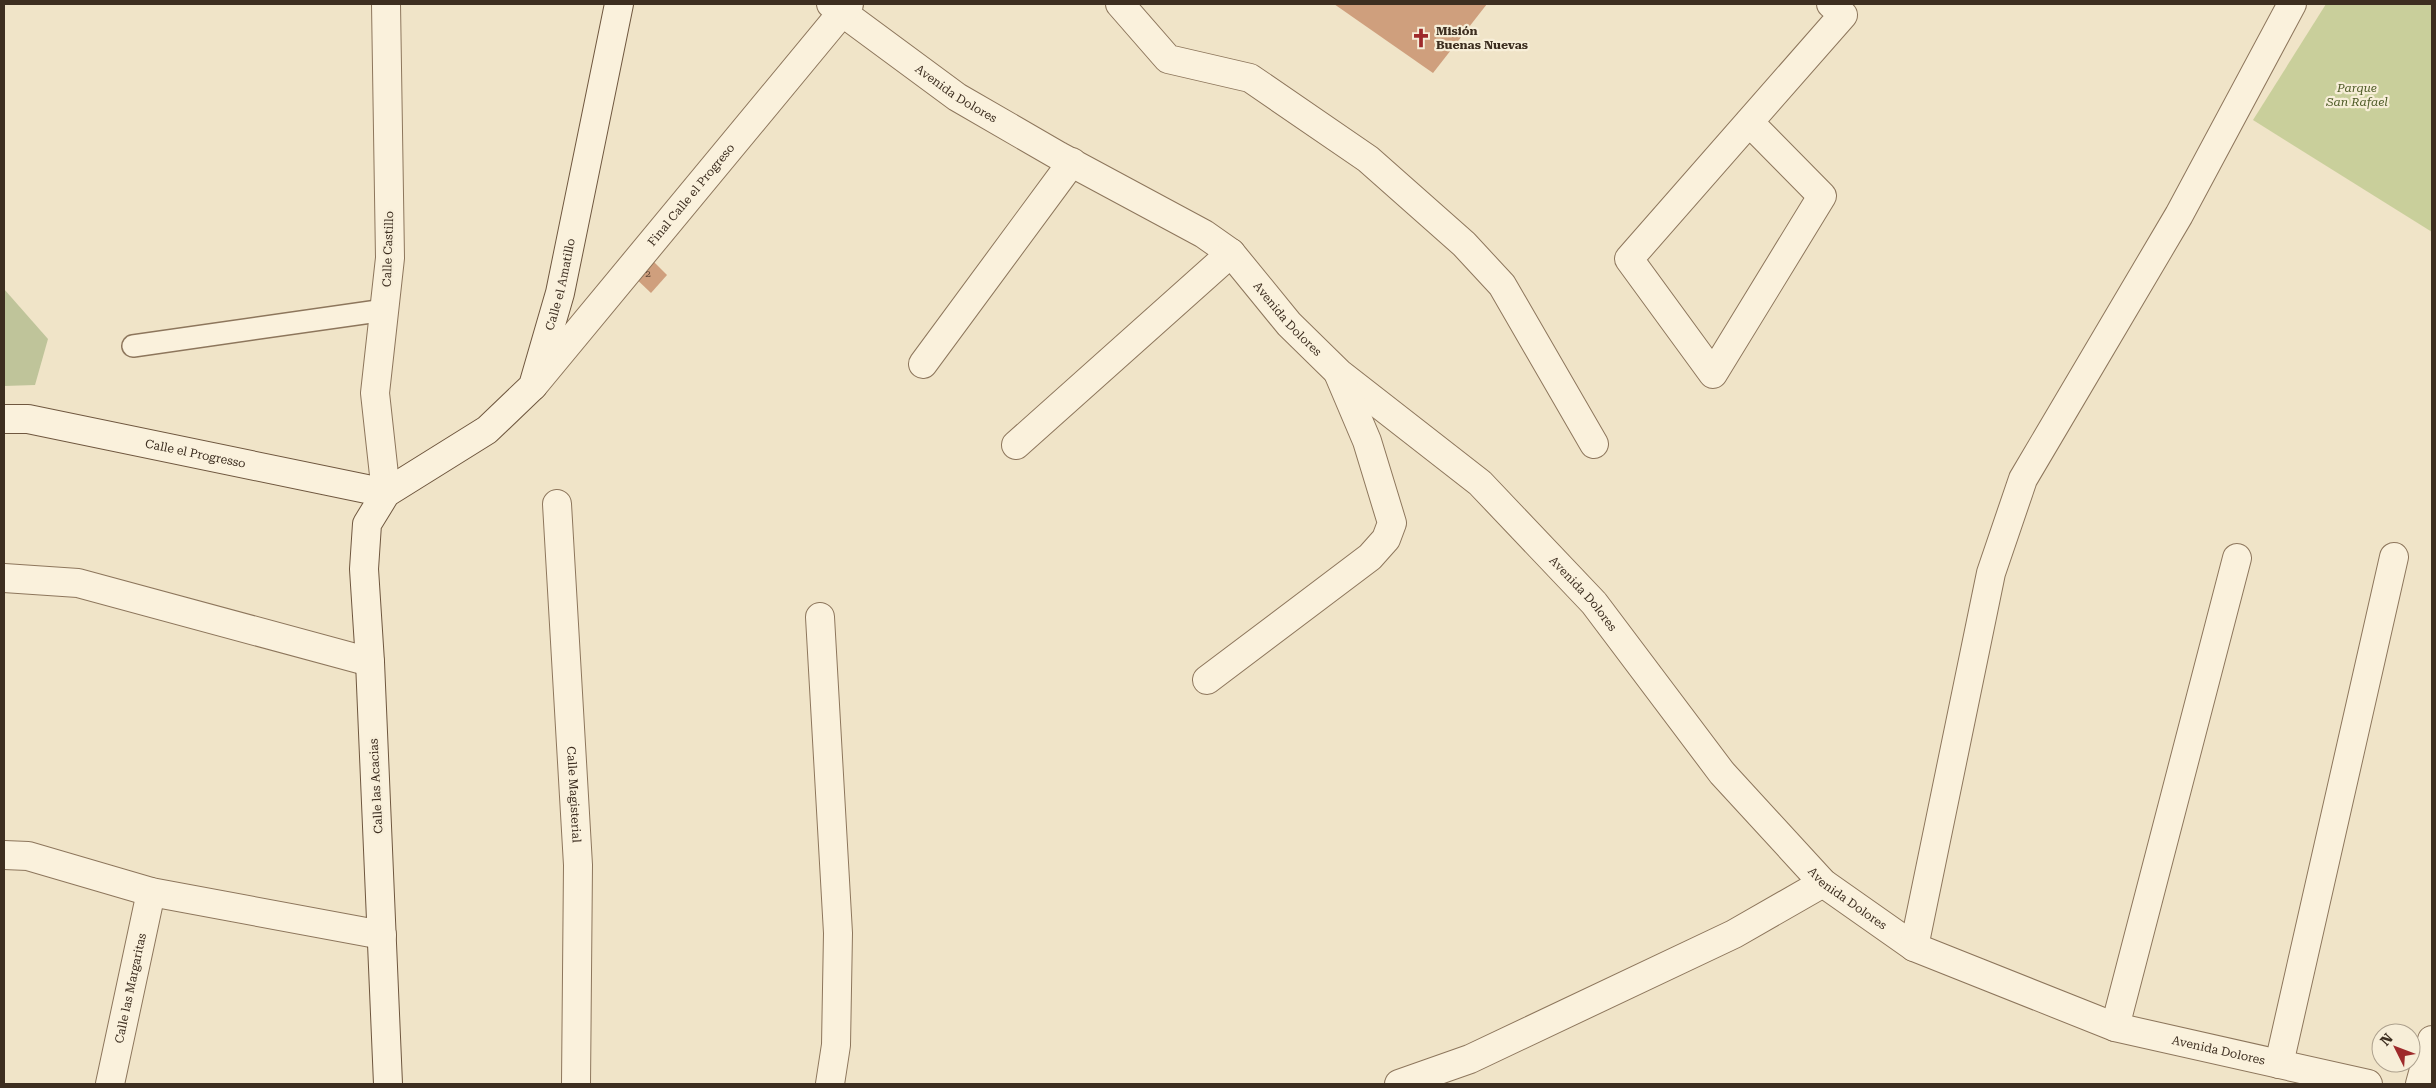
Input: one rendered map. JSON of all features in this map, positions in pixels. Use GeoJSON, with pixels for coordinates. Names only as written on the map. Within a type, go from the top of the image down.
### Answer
{"type":"FeatureCollection","features":[{"type":"Feature","properties":{"kind":"street","name":"Calle Castillo"},"geometry":{"type":"LineString","coordinates":[[386,4],[390,258],[375,392],[386,493]]}},
{"type":"Feature","properties":{"kind":"street","name":"Calle el Amatillo"},"geometry":{"type":"LineString","coordinates":[[533,386],[560,293],[619,4]]}},
{"type":"Feature","properties":{"kind":"street"},"geometry":{"type":"LineString","coordinates":[[1120,4],[1168,59],[1250,78],[1368,159],[1464,244],[1502,285],[1594,444]]}},
{"type":"Feature","properties":{"kind":"street"},"geometry":{"type":"LineString","coordinates":[[1749,122],[1822,196],[1713,374],[1629,259],[1749,122],[1843,15],[1831,4]]}},
{"type":"Feature","properties":{"kind":"street"},"geometry":{"type":"LineString","coordinates":[[1914,947],[1992,573],[2023,479],[2179,215],[2292,4]]}},
{"type":"Feature","properties":{"kind":"street","name":"Final Calle el Progreso"},"geometry":{"type":"LineString","coordinates":[[533,386],[840,6]]}},
{"type":"Feature","properties":{"kind":"street","name":"Avenida Dolores"},"geometry":{"type":"LineString","coordinates":[[840,6],[957,97],[1204,234],[1230,253],[1289,324],[1339,373],[1480,483],[1594,603],[1722,774],[1824,883],[1914,947],[2114,1027],[2368,1084]]}},
{"type":"Feature","properties":{"kind":"street"},"geometry":{"type":"LineString","coordinates":[[923,364],[1072,162]]}},
{"type":"Feature","properties":{"kind":"street"},"geometry":{"type":"LineString","coordinates":[[1016,446],[1230,253]]}},
{"type":"Feature","properties":{"kind":"street"},"geometry":{"type":"LineString","coordinates":[[1207,680],[1370,556],[1386,539],[1392,523],[1367,441],[1339,373]]}},
{"type":"Feature","properties":{"kind":"street"},"geometry":{"type":"LineString","coordinates":[[386,493],[487,430],[533,386]]}},
{"type":"Feature","properties":{"kind":"street","name":"Calle el Progresso"},"geometry":{"type":"LineString","coordinates":[[4,419],[28,419],[386,493]]}},
{"type":"Feature","properties":{"kind":"street","name":"Calle las Acacias"},"geometry":{"type":"LineString","coordinates":[[386,493],[367,524],[364,569],[370,662],[388,1084]]}},
{"type":"Feature","properties":{"kind":"street","name":"Calle Magisterial"},"geometry":{"type":"LineString","coordinates":[[557,504],[578,865],[576,1084]]}},
{"type":"Feature","properties":{"kind":"street"},"geometry":{"type":"LineString","coordinates":[[2279,1064],[2394,557]]}},
{"type":"Feature","properties":{"kind":"street"},"geometry":{"type":"LineString","coordinates":[[2114,1027],[2237,558]]}},
{"type":"Feature","properties":{"kind":"street"},"geometry":{"type":"LineString","coordinates":[[4,578],[78,583],[370,662]]}},
{"type":"Feature","properties":{"kind":"street"},"geometry":{"type":"LineString","coordinates":[[820,618],[838,933],[836,1045],[830,1084]]}},
{"type":"Feature","properties":{"kind":"street"},"geometry":{"type":"LineString","coordinates":[[4,855],[28,856],[151,892],[382,935]]}},
{"type":"Feature","properties":{"kind":"street"},"geometry":{"type":"LineString","coordinates":[[1399,1084],[1470,1059],[1734,934],[1824,883]]}},
{"type":"Feature","properties":{"kind":"street","name":"Calle las Margaritas"},"geometry":{"type":"LineString","coordinates":[[110,1084],[151,892]]}},
{"type":"Feature","properties":{"kind":"street"},"geometry":{"type":"LineString","coordinates":[[2420,1084],[2432,1040]]}},
{"type":"Feature","properties":{"kind":"lane"},"geometry":{"type":"LineString","coordinates":[[133,346],[385,310]]}},
{"type":"Feature","properties":{"kind":"green space","name":"Parque San Rafael"},"geometry":{"type":"Polygon","coordinates":[[[2326,4],[2432,4],[2432,232],[2253,120],[2326,4]]]}},
{"type":"Feature","properties":{"kind":"green space"},"geometry":{"type":"Polygon","coordinates":[[[4,289],[48,339],[35,385],[4,386],[4,289]]]}},
{"type":"Feature","properties":{"kind":"building","name":"Misión Buenas Nuevas"},"geometry":{"type":"Polygon","coordinates":[[[1334,4],[1487,4],[1433,73],[1334,4]]]}},
{"type":"Feature","properties":{"kind":"building"},"geometry":{"type":"Polygon","coordinates":[[[645,253],[667,275],[651,293],[628,271],[645,253]]]}},
{"type":"Feature","properties":{"kind":"place","name":"Misión Buenas Nuevas"},"geometry":{"type":"Point","coordinates":[1421,38]}}]}
